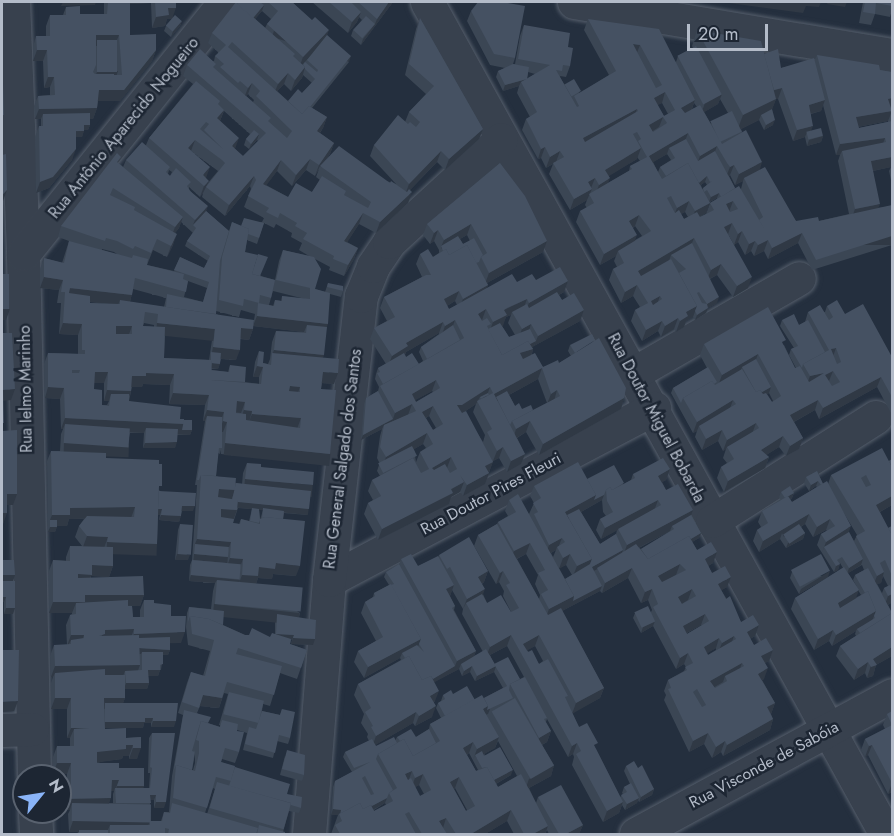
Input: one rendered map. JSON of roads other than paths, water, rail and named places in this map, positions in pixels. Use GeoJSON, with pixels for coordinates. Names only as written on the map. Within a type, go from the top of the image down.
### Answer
{"type":"FeatureCollection","features":[{"type":"Feature","properties":{"kind":"street","name":"Rua Ielmo Marinho"},"geometry":{"type":"LineString","coordinates":[[13,2],[12,217],[23,254],[17,729],[30,764]]}},
{"type":"Feature","properties":{"kind":"street","name":"Rua Antônio Aparecido Nogueiro"},"geometry":{"type":"LineString","coordinates":[[23,254],[225,2]]}},
{"type":"Feature","properties":{"kind":"street","name":"Rua Doutor Miguel Bobarda"},"geometry":{"type":"LineString","coordinates":[[427,2],[501,139],[654,408],[712,521],[827,732],[886,834]]}},
{"type":"Feature","properties":{"kind":"street"},"geometry":{"type":"LineString","coordinates":[[574,2],[892,56]]}},
{"type":"Feature","properties":{"kind":"street","name":"Rua General Salgado dos Santos"},"geometry":{"type":"LineString","coordinates":[[309,834],[329,580],[361,296],[373,266],[389,242],[501,139]]}},
{"type":"Feature","properties":{"kind":"street"},"geometry":{"type":"LineString","coordinates":[[634,373],[799,278]]}},
{"type":"Feature","properties":{"kind":"street","name":"Rua Doutor Pires Fleuri"},"geometry":{"type":"LineString","coordinates":[[329,580],[654,408]]}},
{"type":"Feature","properties":{"kind":"street"},"geometry":{"type":"LineString","coordinates":[[712,521],[876,417]]}},
{"type":"Feature","properties":{"kind":"street","name":"Rua Visconde de Sabóia"},"geometry":{"type":"LineString","coordinates":[[636,834],[892,695]]}}]}
